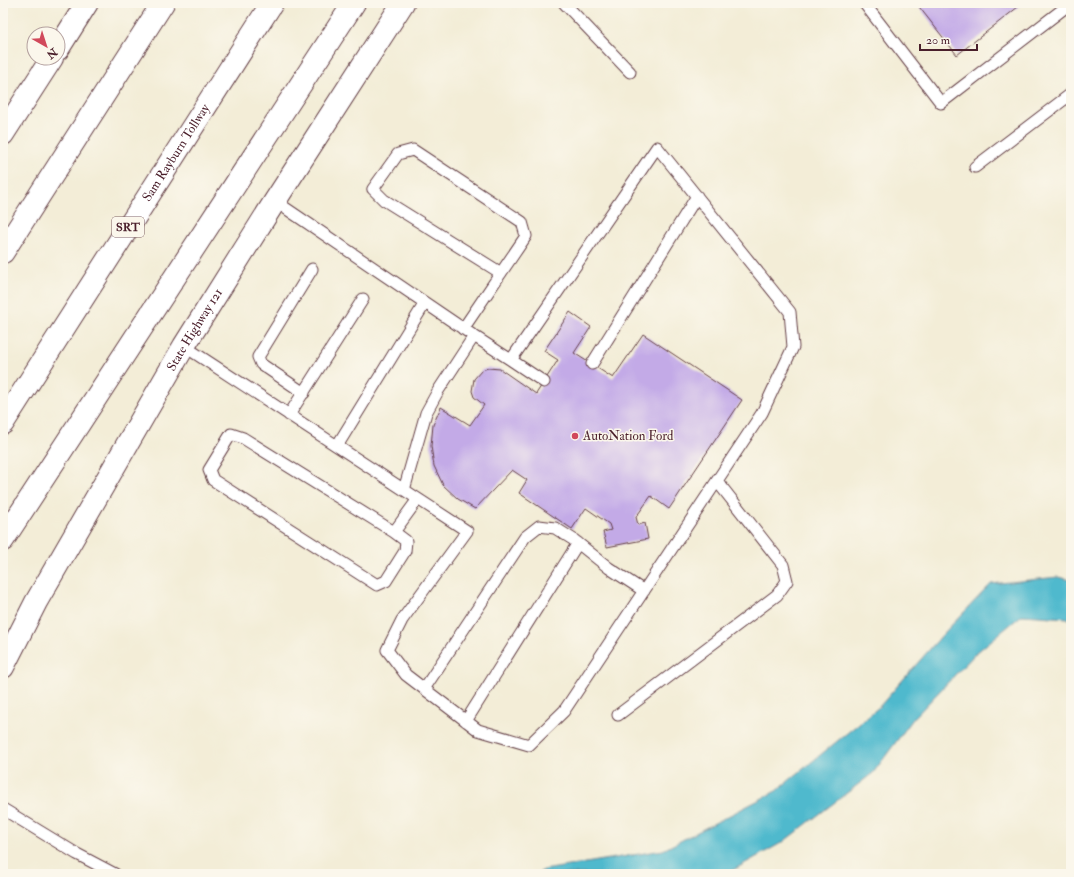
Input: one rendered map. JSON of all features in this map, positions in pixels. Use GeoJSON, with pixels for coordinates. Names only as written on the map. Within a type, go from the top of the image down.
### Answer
{"type":"FeatureCollection","features":[{"type":"Feature","properties":{"kind":"main road"},"geometry":{"type":"LineString","coordinates":[[66,36],[87,3]]}},
{"type":"Feature","properties":{"kind":"main road"},"geometry":{"type":"LineString","coordinates":[[3,252],[163,3]]}},
{"type":"Feature","properties":{"kind":"main road","name":"Sam Rayburn Tollway"},"geometry":{"type":"LineString","coordinates":[[3,423],[272,3]]}},
{"type":"Feature","properties":{"kind":"main road"},"geometry":{"type":"LineString","coordinates":[[253,31],[275,3]]}},
{"type":"Feature","properties":{"kind":"main road"},"geometry":{"type":"LineString","coordinates":[[3,540],[9,527],[146,322],[354,3]]}},
{"type":"Feature","properties":{"kind":"main road","name":"State Highway 121"},"geometry":{"type":"LineString","coordinates":[[3,667],[36,602],[184,346],[275,201],[404,3]]}},
{"type":"Feature","properties":{"kind":"main road"},"geometry":{"type":"LineString","coordinates":[[3,134],[47,66]]}},
{"type":"Feature","properties":{"kind":"lane"},"geometry":{"type":"LineString","coordinates":[[564,3],[630,72]]}},
{"type":"Feature","properties":{"kind":"lane"},"geometry":{"type":"LineString","coordinates":[[864,3],[940,103],[1071,3]]}},
{"type":"Feature","properties":{"kind":"lane"},"geometry":{"type":"LineString","coordinates":[[975,167],[1071,94]]}},
{"type":"Feature","properties":{"kind":"lane"},"geometry":{"type":"LineString","coordinates":[[184,346],[467,531],[402,620],[387,650],[406,675],[478,730],[529,745],[564,711],[762,413],[793,347],[790,312],[657,147],[511,360]]}},
{"type":"Feature","properties":{"kind":"lane"},"geometry":{"type":"LineString","coordinates":[[463,329],[501,273],[526,236],[522,222],[413,150],[398,154],[373,189],[384,200],[501,273]]}},
{"type":"Feature","properties":{"kind":"lane"},"geometry":{"type":"LineString","coordinates":[[592,364],[697,196]]}},
{"type":"Feature","properties":{"kind":"lane"},"geometry":{"type":"LineString","coordinates":[[275,201],[463,329],[544,382]]}},
{"type":"Feature","properties":{"kind":"lane"},"geometry":{"type":"LineString","coordinates":[[304,393],[261,364],[258,357],[312,269]]}},
{"type":"Feature","properties":{"kind":"lane"},"geometry":{"type":"LineString","coordinates":[[289,415],[363,299]]}},
{"type":"Feature","properties":{"kind":"lane"},"geometry":{"type":"LineString","coordinates":[[337,446],[425,303]]}},
{"type":"Feature","properties":{"kind":"lane"},"geometry":{"type":"LineString","coordinates":[[404,490],[426,413],[438,391],[474,336]]}},
{"type":"Feature","properties":{"kind":"lane"},"geometry":{"type":"LineString","coordinates":[[231,434],[243,438],[394,532],[406,541],[405,551],[386,581],[377,585],[213,480],[209,470],[231,434]]}},
{"type":"Feature","properties":{"kind":"lane"},"geometry":{"type":"LineString","coordinates":[[618,715],[777,595],[787,581],[782,565],[717,481]]}},
{"type":"Feature","properties":{"kind":"lane"},"geometry":{"type":"LineString","coordinates":[[394,532],[418,499]]}},
{"type":"Feature","properties":{"kind":"lane"},"geometry":{"type":"LineString","coordinates":[[424,689],[525,537],[539,526],[555,528],[578,543],[609,568],[644,591]]}},
{"type":"Feature","properties":{"kind":"lane"},"geometry":{"type":"LineString","coordinates":[[466,721],[578,543]]}},
{"type":"Feature","properties":{"kind":"lane"},"geometry":{"type":"LineString","coordinates":[[3,809],[77,854],[115,874]]}},
{"type":"Feature","properties":{"kind":"water"},"geometry":{"type":"Polygon","coordinates":[[[1058,577],[1071,580],[1071,622],[1068,618],[1022,615],[976,653],[913,719],[873,773],[783,842],[726,874],[536,874],[544,870],[663,850],[776,791],[879,707],[944,633],[991,584],[1058,577]]]}},
{"type":"Feature","properties":{"kind":"building"},"geometry":{"type":"Polygon","coordinates":[[[916,3],[1023,3],[957,55],[916,3]]]}},
{"type":"Feature","properties":{"kind":"building","name":"AutoNation Ford"},"geometry":{"type":"Polygon","coordinates":[[[570,312],[591,327],[574,353],[613,378],[643,334],[742,400],[669,509],[651,496],[636,517],[638,525],[645,523],[648,539],[607,547],[603,532],[611,530],[609,524],[586,508],[572,529],[519,493],[527,480],[512,470],[475,509],[458,499],[443,485],[434,466],[431,446],[433,425],[441,407],[470,425],[484,405],[474,397],[472,391],[474,379],[482,370],[488,368],[500,369],[536,394],[558,360],[544,351],[570,312]]]}},
{"type":"Feature","properties":{"kind":"place","name":"AutoNation Ford"},"geometry":{"type":"Point","coordinates":[575,436]}}]}
